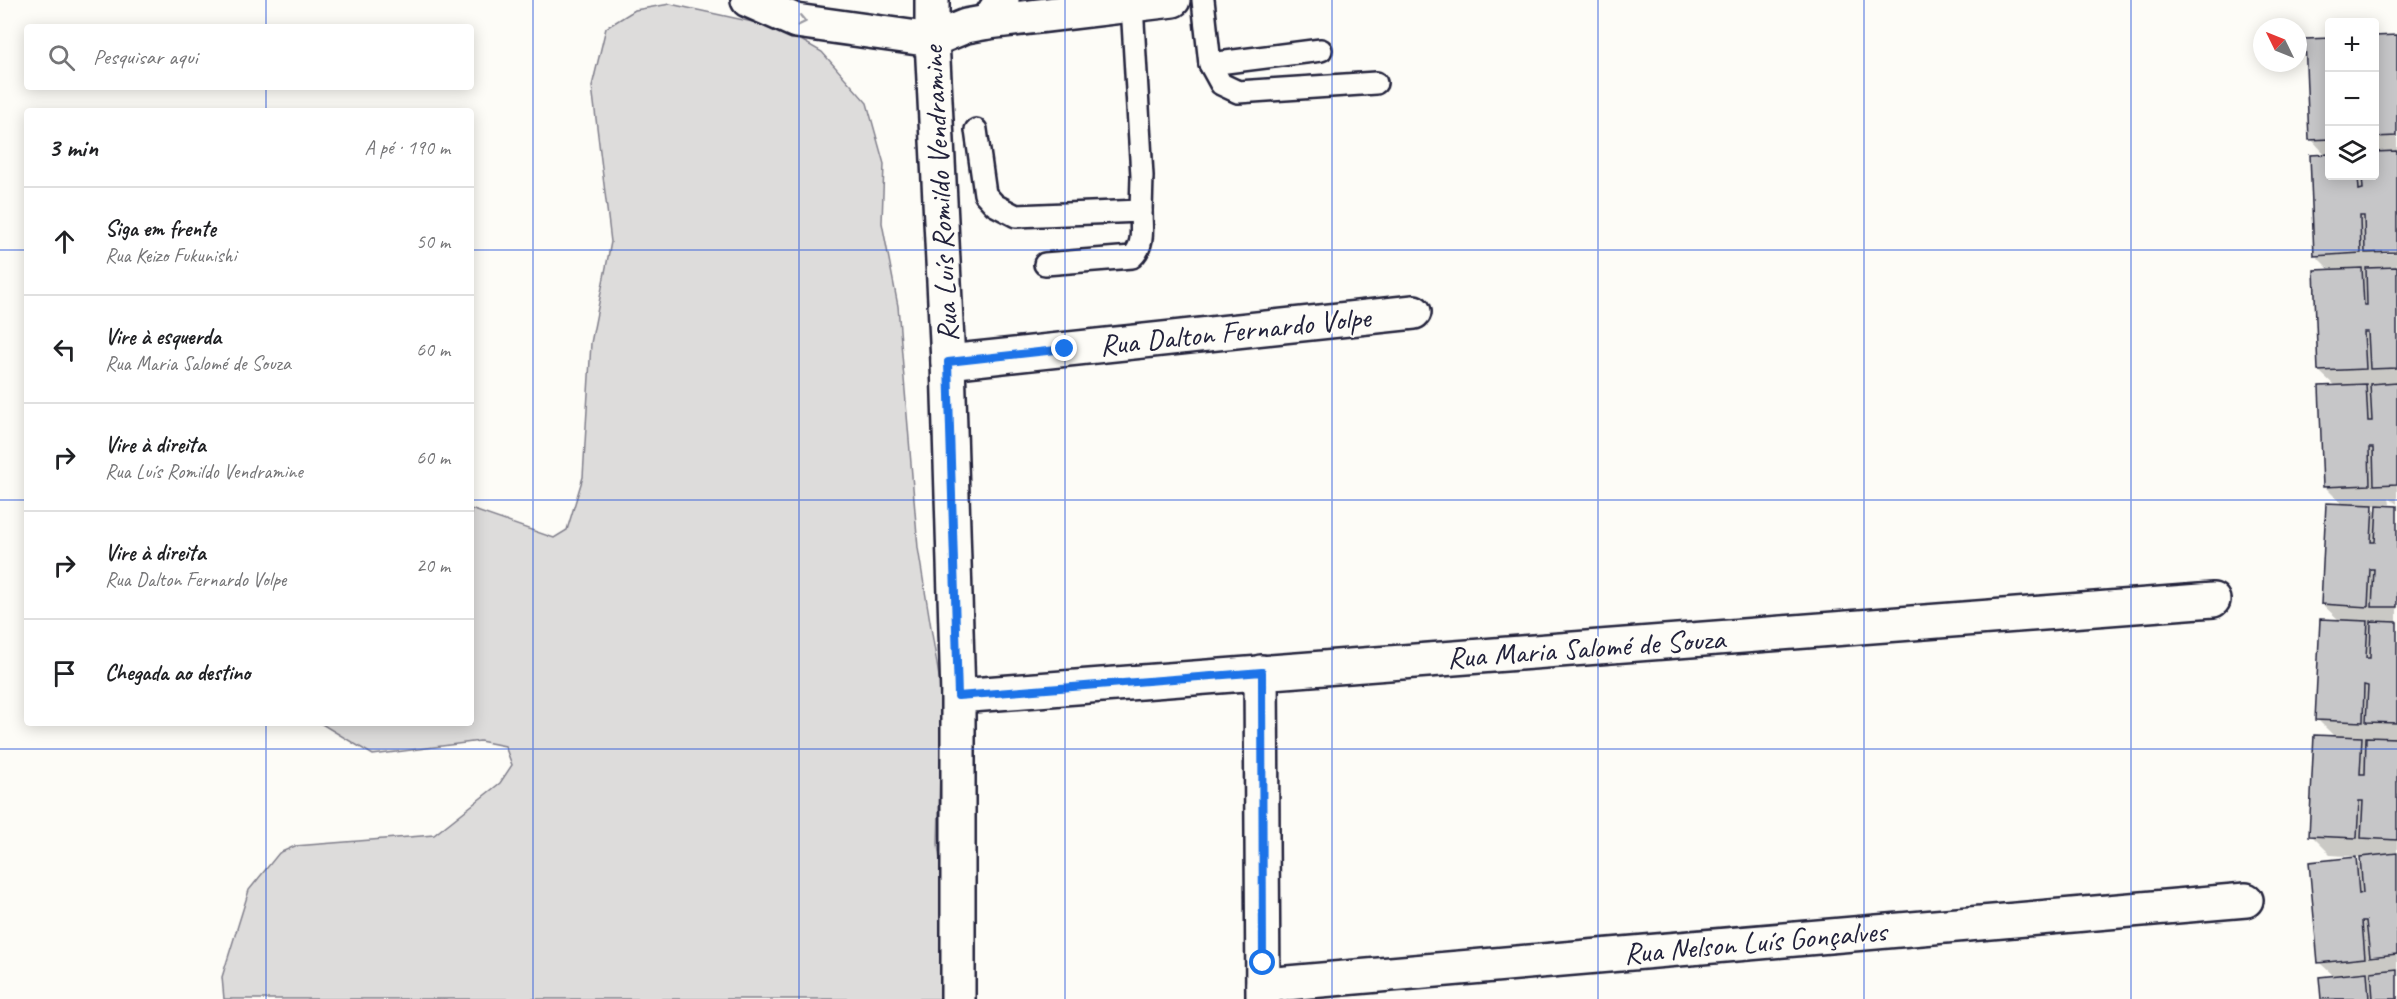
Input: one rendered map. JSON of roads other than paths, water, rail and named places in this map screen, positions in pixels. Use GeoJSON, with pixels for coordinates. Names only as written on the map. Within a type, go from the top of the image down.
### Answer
{"type":"FeatureCollection","features":[{"type":"Feature","properties":{"kind":"street"},"geometry":{"type":"LineString","coordinates":[[748,0],[796,21],[932,40],[995,11],[1132,5],[1173,0]]}},
{"type":"Feature","properties":{"kind":"street","name":"Rua Luís Romildo Vendramine"},"geometry":{"type":"LineString","coordinates":[[932,0],[948,362],[958,696],[958,999]]}},
{"type":"Feature","properties":{"kind":"street","name":"Rua Dalton Fernardo Volpe"},"geometry":{"type":"LineString","coordinates":[[948,362],[1414,312]]}},
{"type":"Feature","properties":{"kind":"street","name":"Rua Maria Salomé de Souza"},"geometry":{"type":"LineString","coordinates":[[958,696],[2213,600]]}},
{"type":"Feature","properties":{"kind":"street"},"geometry":{"type":"LineString","coordinates":[[1262,672],[1263,992]]}},
{"type":"Feature","properties":{"kind":"street","name":"Rua Nelson Luís Gonçalves"},"geometry":{"type":"LineString","coordinates":[[1263,992],[2246,900]]}},
{"type":"Feature","properties":{"kind":"lane"},"geometry":{"type":"LineString","coordinates":[[1203,0],[1209,64],[1221,84],[1238,92],[1377,83]]}},
{"type":"Feature","properties":{"kind":"lane"},"geometry":{"type":"LineString","coordinates":[[1045,264],[1131,256],[1139,250],[1142,176],[1132,5]]}},
{"type":"Feature","properties":{"kind":"lane"},"geometry":{"type":"LineString","coordinates":[[1209,64],[1321,50]]}},
{"type":"Feature","properties":{"kind":"lane"},"geometry":{"type":"LineString","coordinates":[[976,130],[985,194],[995,205],[1016,216],[1141,212]]}}]}
